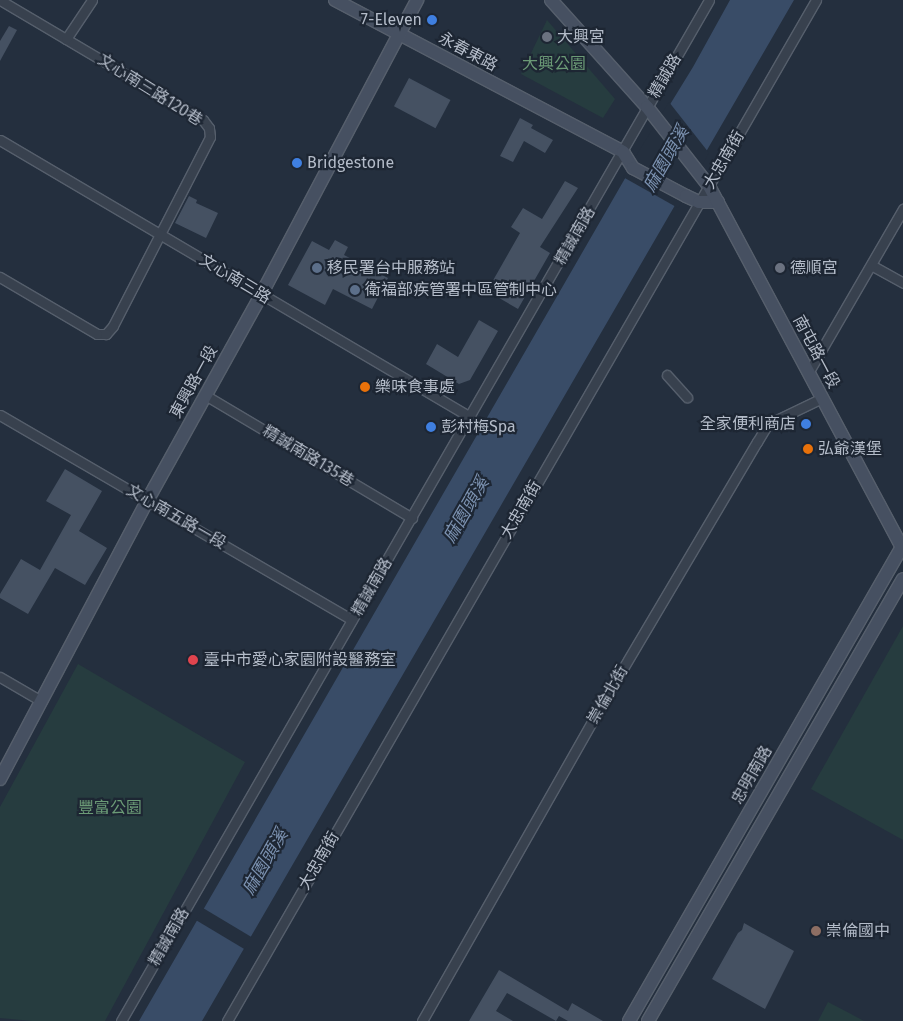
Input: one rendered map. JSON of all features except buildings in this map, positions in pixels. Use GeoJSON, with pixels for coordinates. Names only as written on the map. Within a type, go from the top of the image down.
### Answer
{"type":"FeatureCollection","features":[{"type":"Feature","properties":{"kind":"main road","name":"永春東路"},"geometry":{"type":"LineString","coordinates":[[335,0],[623,152]]}},
{"type":"Feature","properties":{"kind":"main road","name":"東興路一段"},"geometry":{"type":"LineString","coordinates":[[0,779],[147,501],[261,295],[417,0]]}},
{"type":"Feature","properties":{"kind":"main road","name":"南屯路一段"},"geometry":{"type":"LineString","coordinates":[[550,0],[648,107],[700,172],[718,202],[902,547]]}},
{"type":"Feature","properties":{"kind":"main road"},"geometry":{"type":"LineString","coordinates":[[623,152],[633,168],[686,196],[699,202],[718,202]]}},
{"type":"Feature","properties":{"kind":"main road","name":"忠明南路"},"geometry":{"type":"LineString","coordinates":[[629,1021],[902,547]]}},
{"type":"Feature","properties":{"kind":"main road","name":"忠明南路"},"geometry":{"type":"LineString","coordinates":[[648,1021],[903,579]]}},
{"type":"Feature","properties":{"kind":"street"},"geometry":{"type":"LineString","coordinates":[[0,0],[66,39],[92,0]]}},
{"type":"Feature","properties":{"kind":"street","name":"精誠路"},"geometry":{"type":"LineString","coordinates":[[623,152],[709,0]]}},
{"type":"Feature","properties":{"kind":"street","name":"大忠南街"},"geometry":{"type":"LineString","coordinates":[[227,1021],[816,0]]}},
{"type":"Feature","properties":{"kind":"street","name":"文心南三路120巷"},"geometry":{"type":"LineString","coordinates":[[66,39],[202,120],[209,128],[210,138],[160,234]]}},
{"type":"Feature","properties":{"kind":"street","name":"文心南三路"},"geometry":{"type":"LineString","coordinates":[[0,140],[470,417]]}},
{"type":"Feature","properties":{"kind":"street","name":"精誠南路"},"geometry":{"type":"LineString","coordinates":[[121,1021],[623,152]]}},
{"type":"Feature","properties":{"kind":"street"},"geometry":{"type":"LineString","coordinates":[[808,373],[903,209]]}},
{"type":"Feature","properties":{"kind":"street"},"geometry":{"type":"LineString","coordinates":[[0,277],[97,334],[106,334],[160,234]]}},
{"type":"Feature","properties":{"kind":"street"},"geometry":{"type":"LineString","coordinates":[[871,264],[903,283]]}},
{"type":"Feature","properties":{"kind":"street"},"geometry":{"type":"LineString","coordinates":[[667,375],[687,397]]}},
{"type":"Feature","properties":{"kind":"street","name":"精誠南路135巷"},"geometry":{"type":"LineString","coordinates":[[205,395],[412,518]]}},
{"type":"Feature","properties":{"kind":"street","name":"崇倫北街"},"geometry":{"type":"LineString","coordinates":[[422,1021],[609,692],[768,424],[822,398]]}},
{"type":"Feature","properties":{"kind":"street","name":"文心南五路一段"},"geometry":{"type":"LineString","coordinates":[[0,415],[352,620]]}},
{"type":"Feature","properties":{"kind":"street"},"geometry":{"type":"LineString","coordinates":[[0,677],[41,702]]}},
{"type":"Feature","properties":{"kind":"green space","name":"大興公園"},"geometry":{"type":"Polygon","coordinates":[[[547,20],[615,99],[603,118],[521,74],[547,20]]]}},
{"type":"Feature","properties":{"kind":"green space"},"geometry":{"type":"Polygon","coordinates":[[[903,626],[903,840],[811,789],[903,626]]]}},
{"type":"Feature","properties":{"kind":"green space","name":"豐富公園"},"geometry":{"type":"Polygon","coordinates":[[[78,664],[245,762],[105,1021],[32,1021],[0,1018],[0,807],[78,664]]]}},
{"type":"Feature","properties":{"kind":"green space"},"geometry":{"type":"Polygon","coordinates":[[[828,1002],[851,1014],[864,1021],[818,1021],[828,1002]]]}},
{"type":"Feature","properties":{"kind":"water","name":"麻園頭溪"},"geometry":{"type":"Polygon","coordinates":[[[730,0],[794,0],[202,1021],[139,1021],[631,168],[693,67],[730,0]]]}},
{"type":"Feature","properties":{"kind":"pier"},"geometry":{"type":"Polygon","coordinates":[[[669,102],[709,153],[678,208],[623,177],[669,102]]]}},
{"type":"Feature","properties":{"kind":"pier"},"geometry":{"type":"Polygon","coordinates":[[[203,908],[252,937],[245,949],[196,920],[203,908]]]}},
{"type":"Feature","properties":{"kind":"place","name":"7-Eleven"},"geometry":{"type":"Point","coordinates":[432,20]}},
{"type":"Feature","properties":{"kind":"place","name":"大興宮"},"geometry":{"type":"Point","coordinates":[547,37]}},
{"type":"Feature","properties":{"kind":"place","name":"Bridgestone"},"geometry":{"type":"Point","coordinates":[297,163]}},
{"type":"Feature","properties":{"kind":"place","name":"移民署台中服務站"},"geometry":{"type":"Point","coordinates":[317,268]}},
{"type":"Feature","properties":{"kind":"place","name":"德順宮"},"geometry":{"type":"Point","coordinates":[780,268]}},
{"type":"Feature","properties":{"kind":"place","name":"衛福部疾管署中區管制中心"},"geometry":{"type":"Point","coordinates":[355,290]}},
{"type":"Feature","properties":{"kind":"place","name":"樂味食事處"},"geometry":{"type":"Point","coordinates":[365,387]}},
{"type":"Feature","properties":{"kind":"place","name":"全家便利商店"},"geometry":{"type":"Point","coordinates":[806,424]}},
{"type":"Feature","properties":{"kind":"place","name":"彭村梅Spa"},"geometry":{"type":"Point","coordinates":[431,427]}},
{"type":"Feature","properties":{"kind":"place","name":"弘爺漢堡"},"geometry":{"type":"Point","coordinates":[808,449]}},
{"type":"Feature","properties":{"kind":"place","name":"臺中市愛心家園附設醫務室"},"geometry":{"type":"Point","coordinates":[193,660]}},
{"type":"Feature","properties":{"kind":"place","name":"崇倫國中"},"geometry":{"type":"Point","coordinates":[816,931]}}]}
